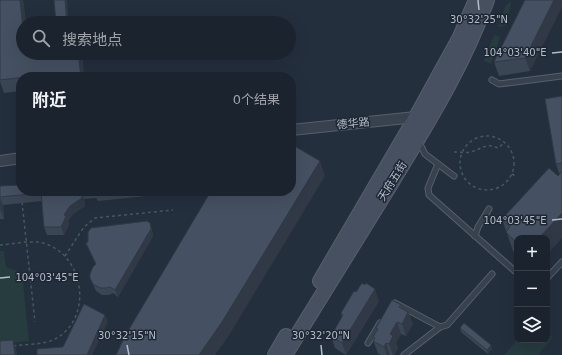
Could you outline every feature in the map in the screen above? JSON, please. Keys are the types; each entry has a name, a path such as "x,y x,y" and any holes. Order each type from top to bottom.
{"street":[{"name":"天府五街","path":"275,355 416,117 460,37 476,0"},
{"name":"天府五街","path":"286,355 418,139 453,77 476,30 487,0"},
{"name":"德华路","path":"296,129 416,117"},
{"path":"0,160 16,158"}],"lane":[{"path":"492,80 499,84 562,76"},
{"path":"418,139 425,154 454,176"},
{"path":"438,164 428,188 429,195 515,271"},
{"path":"475,236 478,227 489,209"},
{"path":"550,275 562,262"},
{"path":"404,355 440,327 447,325 492,274"},
{"path":"390,304 398,304 440,327"},
{"path":"368,343 383,317"}],"path":[{"path":"490,136 504,142 513,156 514,168 512,174 504,185 498,188 484,190 478,189 467,181 463,175 460,162 463,152 468,144 478,138 490,136"},
{"path":"454,152 472,152 488,146 498,148 504,142"},
{"path":"512,174 517,177"},
{"path":"22,200 35,322"},
{"path":"65,256 84,227 95,218 173,210"},
{"path":"0,245 38,242 50,245 70,261 77,277 80,290 80,302 77,314 71,326 63,334 48,342 8,346"}],"green space":[{"path":"511,2 507,25 500,27 498,26 506,5"},
{"path":"494,35 500,37 491,64 484,61"},
{"path":"0,251 4,251 6,267 22,273 29,341 0,344"},
{"path":"514,343 548,343 538,355 504,355"}],"building":[{"path":"0,0 20,0 22,16 16,16 16,60 79,60 80,72 16,72 16,78 0,80"},
{"path":"54,0 65,0 66,16 55,16"},
{"path":"525,0 554,0 525,58 494,62"},
{"path":"562,96 562,163 556,164 545,99"},
{"path":"296,147 320,161 222,322 199,355 116,355 125,336 208,196 296,196"},
{"path":"549,168 558,176 562,171 562,213 542,235 514,235 514,240 506,232 510,227 502,219"},
{"path":"16,185 16,195 0,197 0,186"},
{"path":"41,196 82,196 82,198 70,206 64,215 66,216 61,227 44,227"},
{"path":"147,221 150,223 151,229 115,290 110,287 100,288 93,284 90,274 96,264 86,243 88,242 88,232 91,228"},
{"path":"362,283 365,285 366,283 375,289 342,343 331,336 343,315 341,313 354,291 356,292"},
{"path":"392,300 401,305 399,307 408,312 402,324 397,322 390,334 393,336 389,344 386,343 384,347 373,341 375,338 373,337 378,329 376,328"},
{"path":"84,304 105,315 87,355 37,355 37,349 63,347"},
{"path":"464,323 491,345 487,350 460,328"},
{"path":"13,340 15,355 0,355 0,341"}]}
